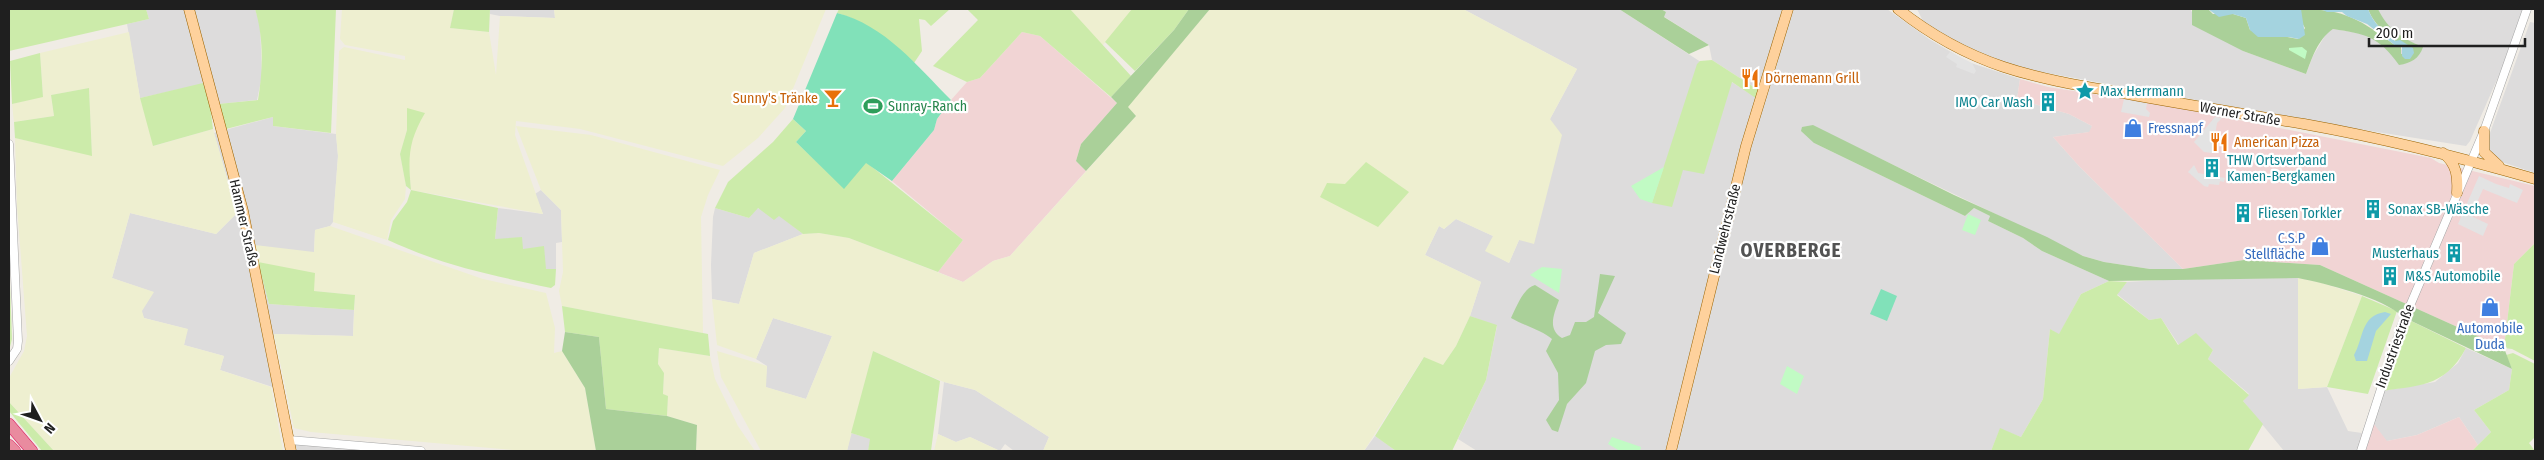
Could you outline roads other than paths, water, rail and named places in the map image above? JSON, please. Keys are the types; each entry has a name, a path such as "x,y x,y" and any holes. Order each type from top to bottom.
{"highway":[{"path":"9,424 32,451"},
{"path":"9,444 14,451"}],"main road":[{"name":"Hammer Straße","path":"188,9 243,211 291,451"},
{"name":"Landwehrstraße","path":"1671,451 1746,146 1788,9"},
{"name":"Werner Straße","path":"1904,11 1952,46 1983,61 2014,71 2086,87 2381,138 2535,179"},
{"path":"2484,131 2484,152 2504,170"},
{"path":"2443,153 2450,158 2456,171 2457,193"}],"street":[{"name":"Industriestraße","path":"2361,451 2401,327 2484,131 2527,9"},
{"path":"9,144 18,341 17,349 9,361"},
{"path":"289,440 421,451"}],"water":[{"path":"2208,9 2301,9 2305,35 2299,39 2289,37 2258,37 2250,30 2246,18 2233,14 2219,17"},
{"path":"2321,9 2368,9 2376,23 2383,30 2395,41 2400,40 2413,48 2414,53 2410,59 2405,59 2402,56 2402,47 2396,46 2367,24 2342,12 2327,12"},
{"path":"2385,312 2391,314 2376,331 2367,361 2356,361 2354,355 2367,323 2377,314"}],"place":[{"name":"Dörnemann Grill","path":"1750,78"},
{"name":"Max Herrmann","path":"2085,91"},
{"name":"Sunny's Tränke","path":"833,98"},
{"name":"IMO Car Wash","path":"2048,102"},
{"name":"Sunray-Ranch","path":"873,106"},
{"name":"Fressnapf","path":"2133,128"},
{"name":"American Pizza","path":"2219,142"},
{"name":"THW Ortsverband Kamen-Bergkamen","path":"2212,168"},
{"name":"Sonax SB-Wäsche","path":"2373,209"},
{"name":"Fliesen Torkler","path":"2243,213"},
{"name":"C.S.P Stellfläche","path":"2320,246"},
{"name":"Musterhaus","path":"2454,253"},
{"name":"M&S Automobile","path":"2390,276"},
{"name":"Automobile Duda","path":"2490,307"}],"district":[{"name":"OVERBERGE","path":"1791,250"}]}
